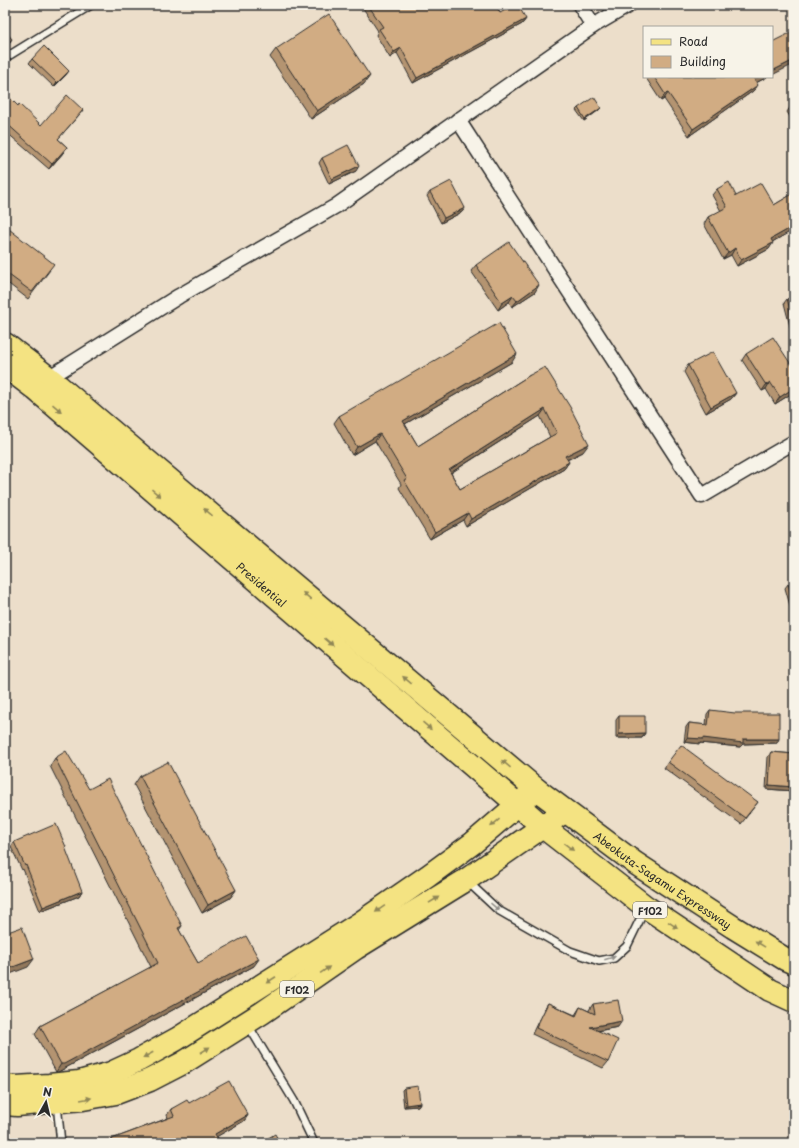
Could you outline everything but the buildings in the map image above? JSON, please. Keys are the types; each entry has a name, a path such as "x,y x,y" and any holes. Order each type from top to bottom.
{"main road":[{"path":"5,344 41,383"},
{"name":"Presidential","path":"5,366 41,383 517,804"},
{"name":"Abeokuta-Sagamu Expressway","path":"41,383 564,812 635,863 679,892 746,935 794,963"},
{"name":"F102","path":"5,1086 42,1086 79,1082 111,1073 177,1040 360,923 422,880 473,843 536,789"},
{"name":"F102","path":"517,804 543,827 646,907 770,990 794,1001"},
{"name":"F102","path":"5,1104 17,1105 57,1102 116,1093 150,1080 183,1063 247,1023 356,948 466,880 564,812"}],"street":[{"path":"580,5 593,26"},
{"path":"41,383 179,296 336,206 593,26 629,5"},
{"path":"458,120 702,496 794,442"}],"lane":[{"path":"5,58 91,5"},
{"path":"466,880 498,910 570,951 599,961 614,958 627,946 646,907"},
{"path":"247,1023 294,1101 314,1143"},
{"path":"57,1102 61,1143"}]}
